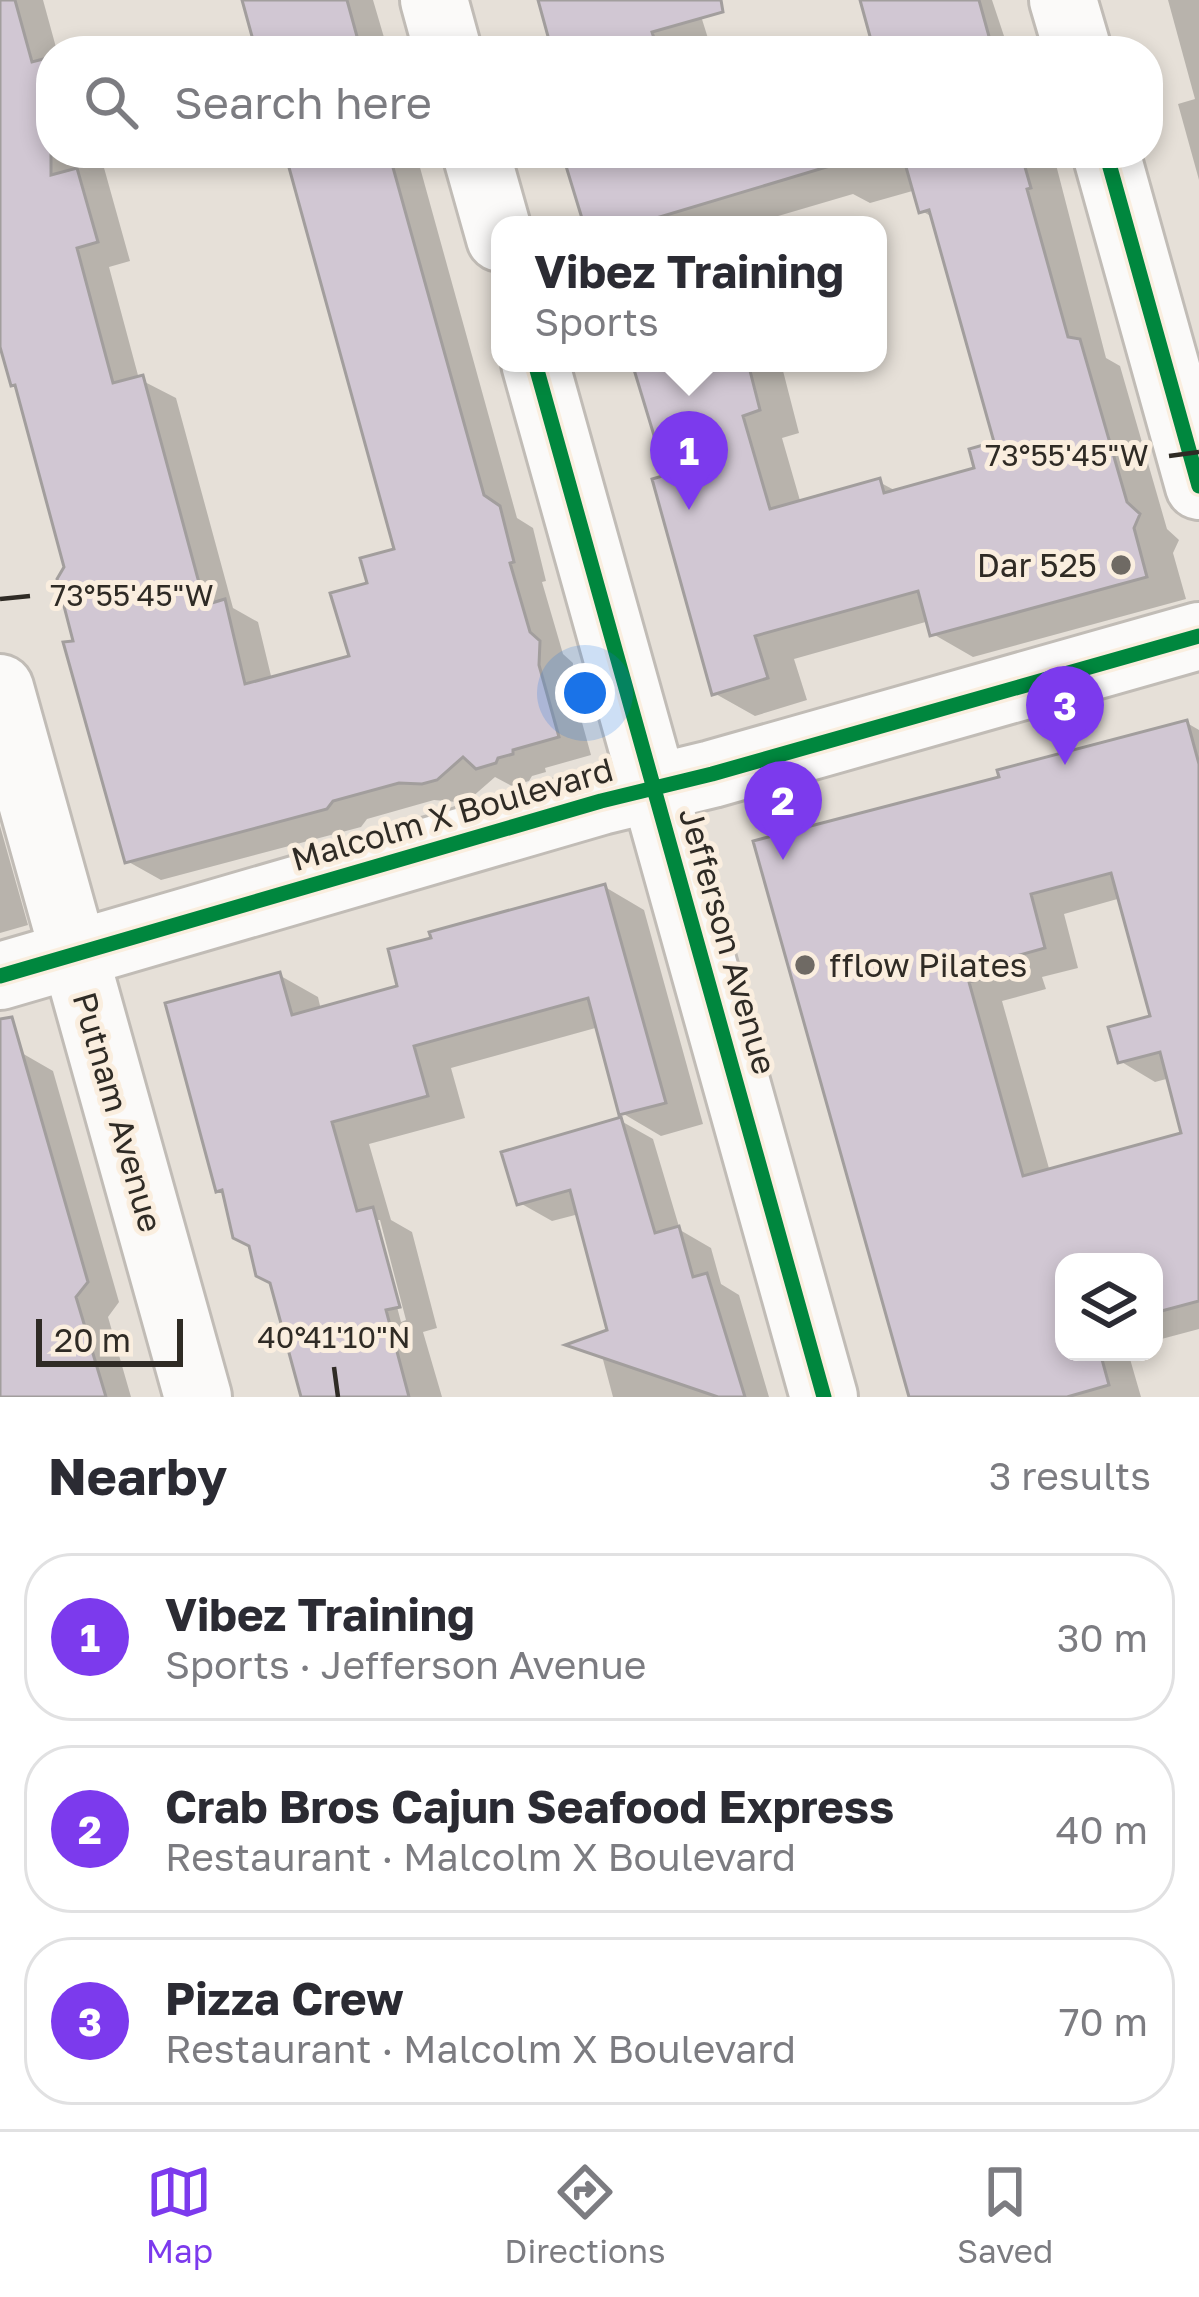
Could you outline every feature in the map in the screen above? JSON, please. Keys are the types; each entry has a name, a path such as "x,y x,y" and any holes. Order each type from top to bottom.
{"street":[{"path":"434,0 444,36"},
{"path":"1063,0 1074,36"},
{"path":"480,168 494,216"},
{"path":"1110,168 1199,486"},
{"name":"Jefferson Avenue","path":"538,372 824,1397"},
{"name":"Malcolm X Boulevard","path":"0,976 1199,636"},
{"name":"Putnam Avenue","path":"0,688 198,1397"}],"building":[{"path":"0,0 15,0 32,62 36,61 36,168 51,168 51,175 77,168 98,242 77,248 113,383 143,375 205,605 225,599 245,684 349,656 330,593 367,583 360,558 394,549 289,168 393,168 484,495 500,506 530,632 540,641 539,665 559,737 513,750 496,763 476,769 463,757 437,780 399,783 333,801 327,809 125,863 63,642 73,641 57,579 64,567 15,385 11,386 0,347"},
{"path":"242,0 347,0 357,36 252,36"},
{"path":"538,0 721,0 723,12 652,32 653,36 548,36"},
{"path":"860,0 979,0 989,36 870,36"},
{"path":"567,168 823,168 663,216 581,216"},
{"path":"906,168 1025,168 1068,337 1080,339 1127,502 1140,514 1134,528 1147,577 930,636 918,591 755,636 768,678 712,695 652,479 666,475 635,372 750,372 760,410 743,416 770,509 880,478 884,493 974,468 969,449 994,442 929,210 919,213"},
{"path":"1187,720 1199,764 1199,1301 1163,1311 1163,1253 1055,1253 1055,1361 1102,1361 1109,1385 1067,1397 909,1397 753,841 999,777 997,770","holes":["1111,873 1150,1016 1108,1027 1118,1063 1160,1052 1181,1133 1023,1176 969,982 1012,970 1009,958 1045,948 1031,894"]},
{"path":"605,884 666,1103 619,1115 588,998 414,1046 428,1096 332,1122 357,1211 373,1207 400,1307 386,1310 409,1397 301,1397 270,1283 256,1276 249,1246 233,1238 222,1190 216,1192 165,1003 280,972 292,1015 397,986 388,949 431,938 429,932"},
{"path":"12,1017 88,1282 76,1297 106,1397 0,1397 0,1019"},
{"path":"621,1117 655,1233 679,1226 693,1277 707,1273 745,1397 718,1397 565,1345 607,1330 570,1190 517,1205 501,1152"}],"cycle path":[{"path":"1110,168 1199,486"},
{"path":"538,372 824,1397"},
{"path":"0,976 601,801 1199,636"}],"place":[{"name":"Vibez Training","path":"689,510"},
{"name":"Dar 525","path":"1121,565"},
{"name":"Pizza Crew","path":"1065,765"},
{"name":"Crab Bros Cajun Seafood Express","path":"783,860"},
{"name":"fflow Pilates","path":"805,965"}]}
